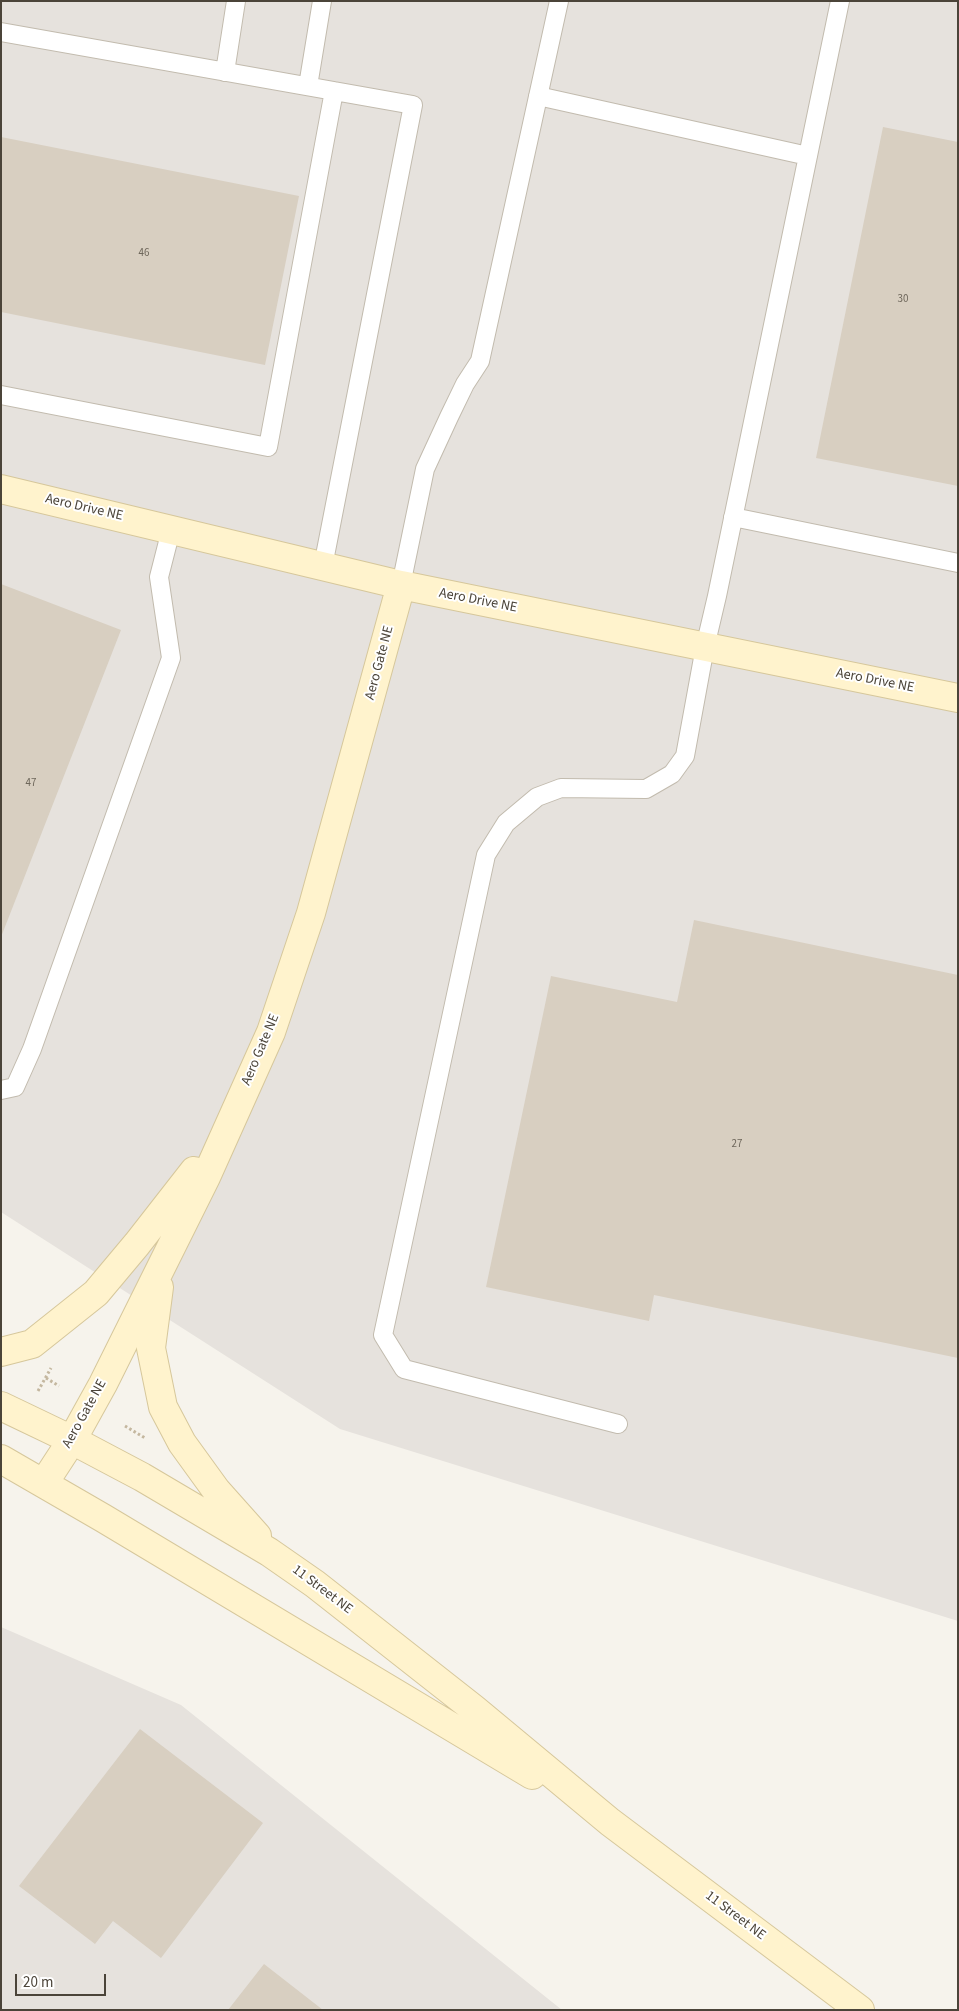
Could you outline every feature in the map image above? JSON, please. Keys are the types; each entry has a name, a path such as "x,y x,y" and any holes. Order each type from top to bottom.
{"street":[{"name":"Aero Drive NE","path":"1,489 401,586 958,698"},
{"name":"Aero Gate NE","path":"44,1483 72,1440 102,1384 206,1177 270,1032 311,913 401,586"},
{"path":"1,1352 32,1344 96,1293 182,1189 232,1117"},
{"path":"161,1265 151,1348 163,1407 182,1443 216,1490 269,1552"},
{"name":"11 Street NE","path":"1,1406 72,1440 142,1477 269,1552 315,1584 610,1822 860,2010"},
{"name":"11 Street NE","path":"1,1459 610,1822"}],"lane":[{"path":"225,72 236,1"},
{"path":"308,86 322,1"},
{"path":"401,586 425,469 448,417 465,384 480,361 558,1"},
{"path":"618,1424 404,1368 384,1335 486,855 506,823 537,797 561,788 646,789 672,774 685,756 704,647 733,517 840,1"},
{"path":"1,32 412,105 323,566"},
{"path":"1,395 268,447 334,91"},
{"path":"538,96 808,156"},
{"path":"733,517 958,563"},
{"path":"1,1090 15,1087 32,1049 171,658 159,577 172,530"}],"path":[{"path":"38,1391 55,1360"},
{"path":"46,1378 60,1386"},
{"path":"125,1426 145,1438"}],"shaded area":[{"path":"1,1 958,1 958,1621 340,1429 1,1212"},
{"path":"1,1627 181,1705 562,2010 1,2010"}],"building":[{"path":"883,127 958,142 958,486 816,458"},
{"path":"1,137 299,196 265,365 1,312"},
{"path":"1,584 121,630 1,937"},
{"path":"694,920 958,975 958,1358 654,1295 649,1321 486,1287 551,976 677,1002"},
{"path":"140,1729 263,1823 161,1958 113,1921 95,1944 19,1886"},
{"path":"264,1964 323,2010 228,2010"}]}
